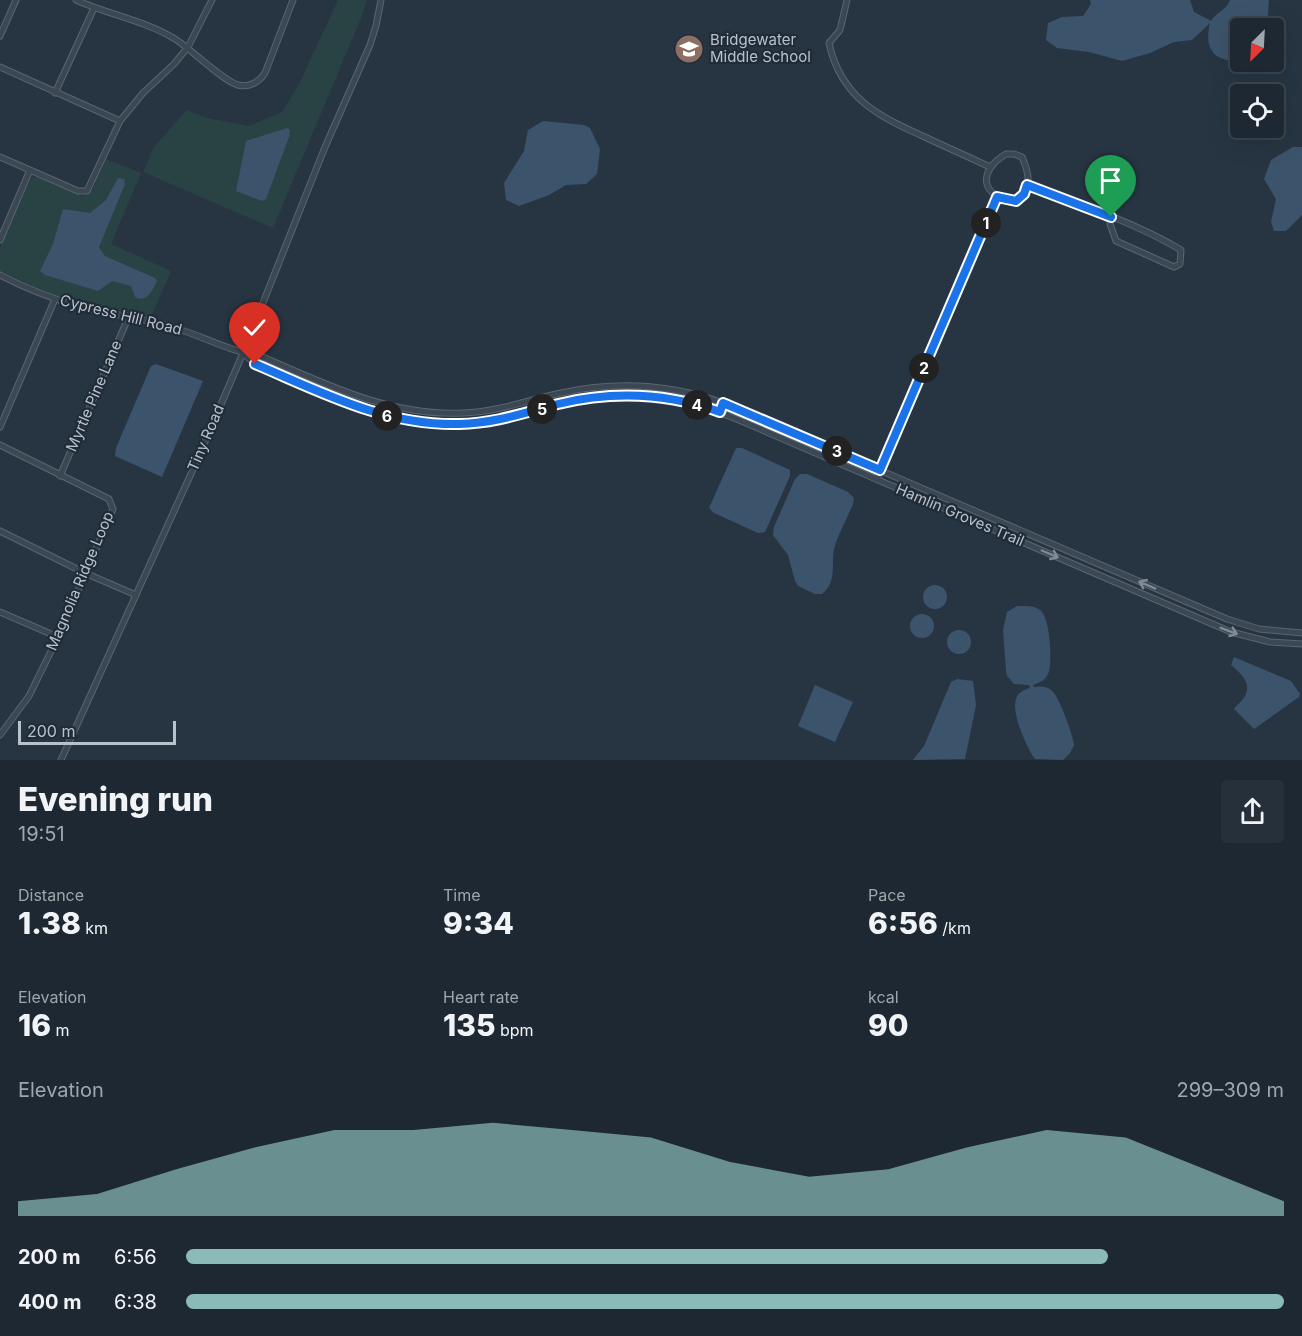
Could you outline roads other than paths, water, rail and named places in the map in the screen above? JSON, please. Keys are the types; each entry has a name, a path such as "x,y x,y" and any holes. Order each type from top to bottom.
{"street":[{"path":"0,36 16,0"},
{"path":"76,0 172,37 188,47 228,81 239,86 251,85 265,72 293,0"},
{"path":"0,157 83,193 87,191 120,121 143,93 174,64 188,47 212,0"},
{"name":"Tiny Road","path":"61,760 243,353 289,235 370,45 381,0"},
{"path":"847,0 840,30 829,43 834,64 863,103 884,119 990,167"},
{"path":"55,93 94,8"},
{"path":"0,67 120,121"},
{"path":"1006,154 1014,154 1022,157 1028,170 1027,185 1024,194 1016,201 997,197 988,190 986,181 990,167 997,159 1006,154"},
{"path":"0,240 30,170"},
{"path":"1027,185 1111,217 1165,240 1181,250 1180,264 1174,267 1116,241 1110,224 1111,217"},
{"path":"877,479 997,197"},
{"name":"Cypress Hill Road","path":"0,274 56,299 178,328 243,353"},
{"path":"0,427 56,299"},
{"name":"Myrtle Pine Lane","path":"60,476 129,316"},
{"name":"Hamlin Groves Trail","path":"243,353 258,355 374,402 431,413 461,414 488,411 560,393 618,385 669,388 723,403 1237,623 1273,631 1302,633"},
{"name":"Hamlin Groves Trail","path":"243,353 255,364 346,403 387,416 420,422 458,424 492,421 570,402 617,396 666,398 720,412 1243,636 1270,642 1302,644"},
{"path":"720,412 723,403"},
{"name":"Magnolia Ridge Loop","path":"0,445 109,498 113,509 58,638 29,696 0,735"},
{"path":"0,531 85,573 136,595"},
{"path":"1171,606 1175,597"},
{"path":"0,612 58,638"}],"water":[{"path":"1090,0 1190,0 1194,12 1211,21 1230,0 1269,0 1268,18 1230,18 1230,61 1213,52 1208,40 1210,23 1192,40 1174,42 1150,53 1122,61 1089,52 1057,48 1046,40 1048,23 1062,17 1083,16 1091,4"},
{"path":"543,121 584,125 590,128 600,149 597,174 586,184 566,185 549,195 519,206 506,200 504,183 524,151 528,130"},
{"path":"287,128 290,130 289,137 266,199 262,201 236,191 246,141"},
{"path":"1293,147 1302,147 1302,215 1286,231 1274,231 1271,222 1276,199 1264,179 1271,160"},
{"path":"118,178 124,179 125,184 99,247 105,256 155,278 157,281 153,289 143,298 135,297 131,286 112,281 98,291 45,275 40,271 53,244 63,209 90,213 106,200"},
{"path":"156,364 203,381 162,477 115,456 116,448 151,366"},
{"path":"736,448 742,448 790,470 790,476 765,532 758,533 714,513 709,508"},
{"path":"800,474 807,474 848,492 854,498 834,549 832,579 822,594 815,594 798,586 788,555 773,535 774,527 795,479"},
{"path":"935,585 940,586 946,592 946,602 940,608 935,609 930,608 924,602 923,597 924,592 930,586"},
{"path":"1017,606 1038,608 1046,621 1050,641 1050,669 1042,681 1033,685 1034,687 1046,687 1052,691 1065,716 1074,745 1063,760 1035,759 1024,739 1018,721 1016,699 1020,693 1030,688 1029,685 1014,684 1007,676 1003,630 1007,612"},
{"path":"922,614 927,615 933,621 933,631 927,637 922,638 917,637 911,631 910,626 911,621 917,615"},
{"path":"959,630 964,631 970,637 970,647 964,653 959,654 954,653 948,647 947,642 948,637 954,631"},
{"path":"1234,657 1291,681 1300,694 1299,697 1254,729 1234,709 1244,698 1247,685 1243,677 1231,665"},
{"path":"957,679 973,681 976,705 965,759 913,760 924,746 951,682"},
{"path":"815,685 853,702 835,742 798,726"}],"place":[{"name":"Bridgewater Middle School","path":"689,49"}]}
